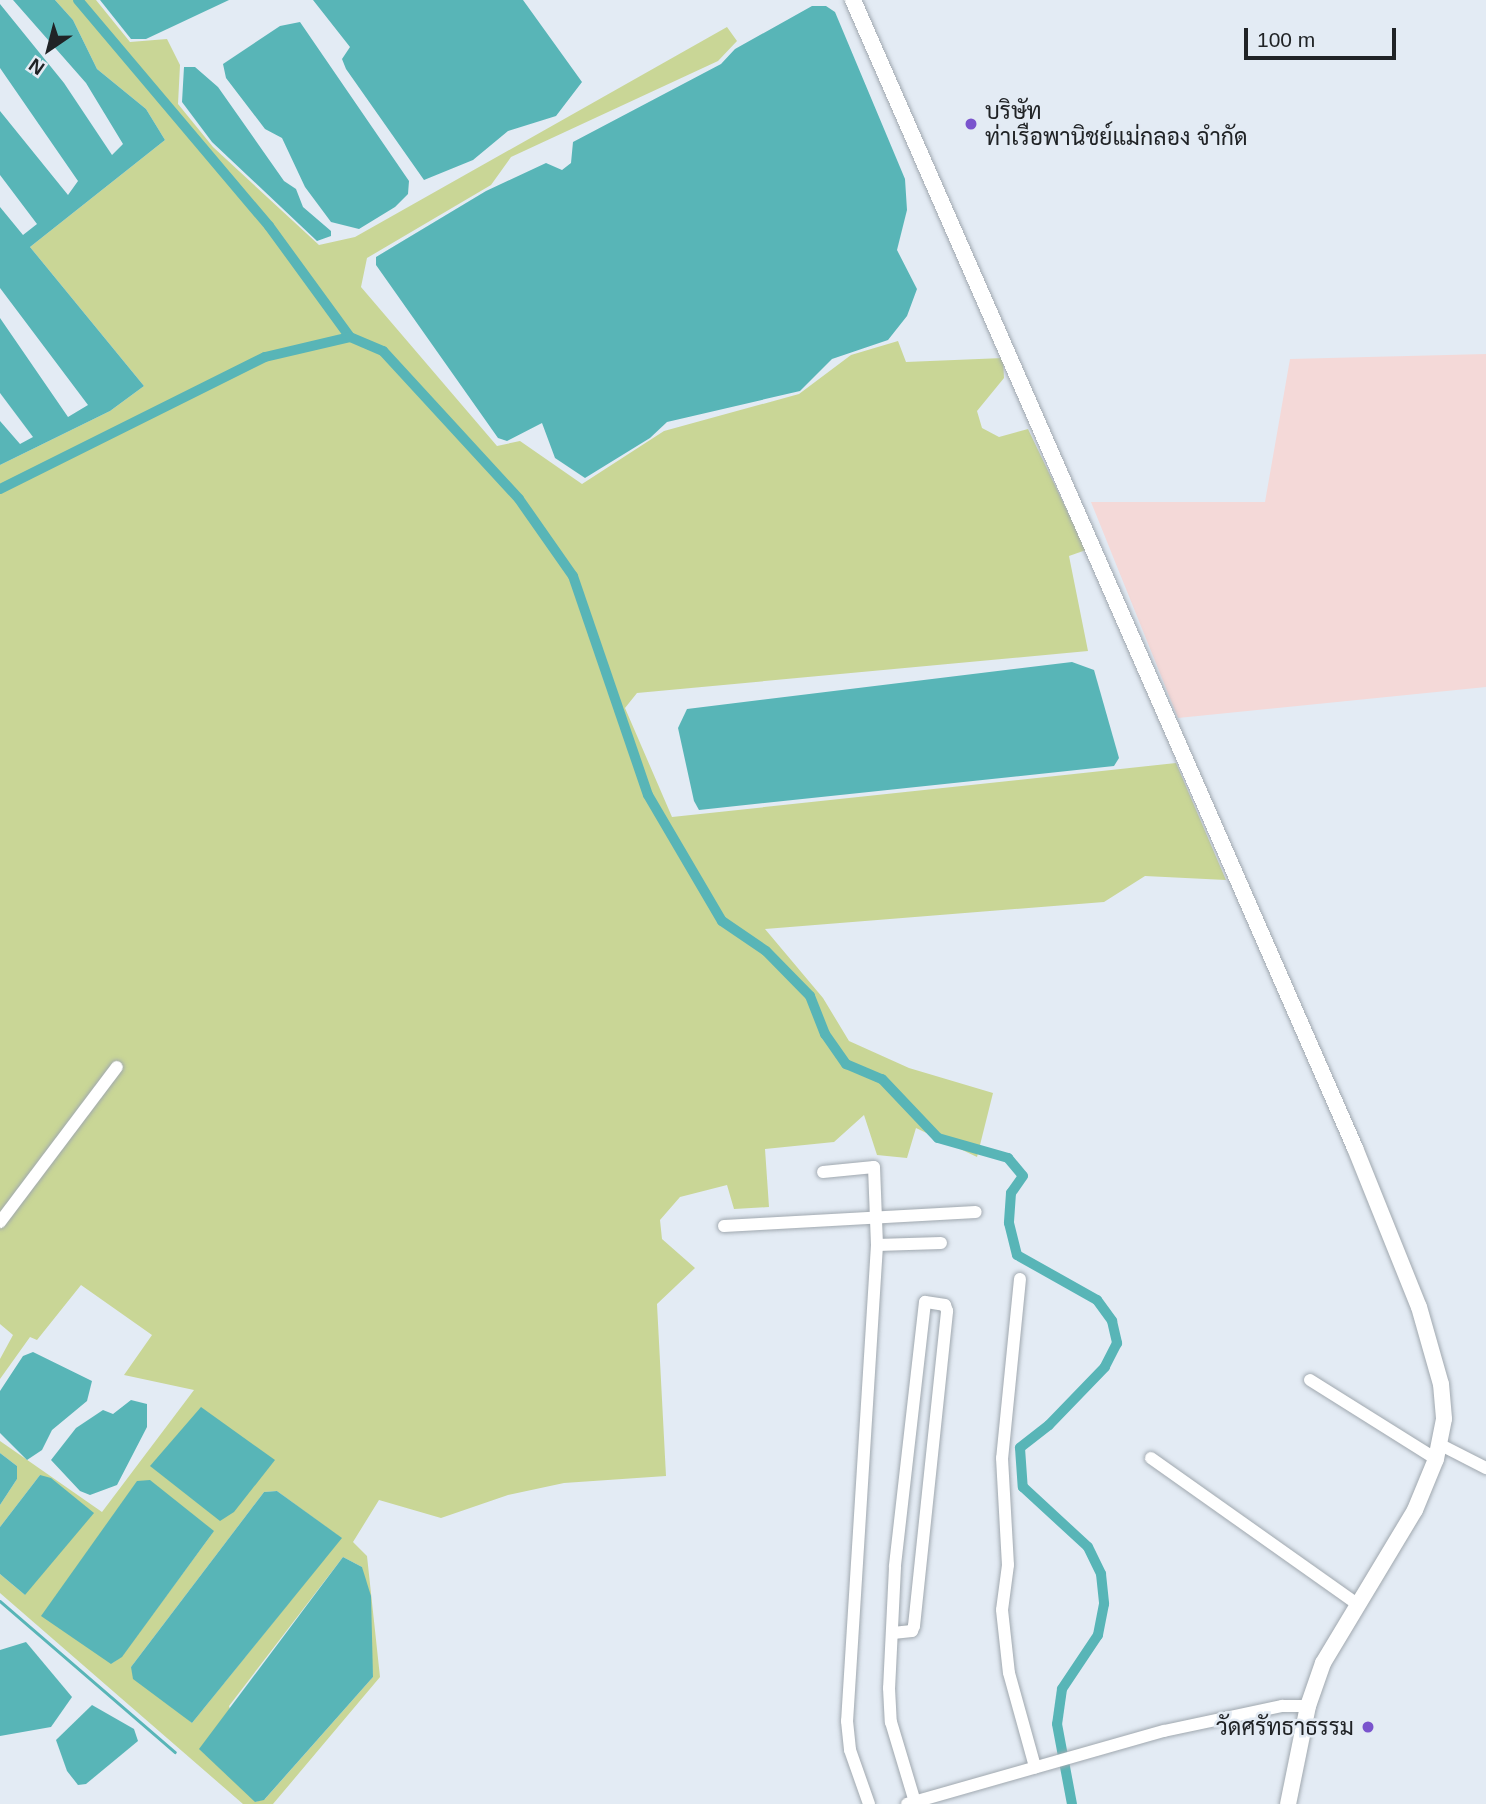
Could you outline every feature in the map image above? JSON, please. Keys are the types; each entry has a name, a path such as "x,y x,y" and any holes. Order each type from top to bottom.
{"street":[{"path":"853,0 1368,1180 1419,1307 1440,1384 1444,1419 1438,1452 1415,1510 1323,1663 1308,1706 1287,1804"},
{"path":"0,1222 117,1067"},
{"path":"823,1172 874,1167 877,1245 847,1721 850,1750 869,1804"},
{"path":"724,1226 976,1212"},
{"path":"877,1245 941,1243"},
{"path":"1020,1279 1002,1458 1008,1542 1002,1610 1009,1673 1036,1766"},
{"path":"893,1633 912,1632 914,1626 947,1311 945,1305 925,1302 895,1567 893,1633 891,1722 911,1803 949,1798 1036,1766 1082,1753 1282,1706 1308,1706"},
{"path":"1310,1380 1438,1452 1486,1468"},
{"path":"1151,1458 1359,1605"}],"shaded area":[{"path":"1486,354 1486,687 1178,718 1091,502 1265,502 1290,359"}],"green space":[{"path":"55,0 96,0 130,42 167,39 180,65 178,104 213,147 319,245 355,237 727,27 737,41 718,61 511,157 491,185 367,258 361,287 497,446 520,441 582,484 664,431 799,394 851,355 898,341 906,362 1003,358 1004,378 977,411 982,428 999,437 1028,429 1086,550 1069,556 1088,651 637,693 625,708 672,817 1176,763 1226,880 1145,876 1104,902 765,929 823,998 849,1041 909,1068 993,1093 977,1157 916,1128 907,1158 877,1155 864,1115 834,1142 765,1149 769,1207 734,1209 727,1185 680,1197 660,1220 662,1239 695,1268 657,1304 666,1476 564,1483 508,1495 441,1518 379,1500 353,1542 367,1556 380,1677 273,1804 243,1804 0,1593 0,1574 25,1595 40,1475 0,1527 0,1505 17,1479 17,1466 0,1453 0,1441 102,1512 194,1390 124,1375 152,1335 81,1285 37,1340 30,1337 0,1379 0,1359 13,1335 0,1324 0,465 110,411 144,386 30,247 165,140 146,109 97,69 73,20","holes":["277,1491 341,1538 192,1723 131,1667 264,1492","214,1531 122,1656 111,1664","343,1557 362,1567 373,1677 265,1799 255,1802 229,1706"]}],"water":[{"path":"13,0 55,0 73,20 97,69 146,109 165,140 30,247 144,386 110,411 0,465 0,421 20,444 33,437 0,393 0,318 68,417 88,405 0,288 0,207 23,235 37,224 0,175 0,111 68,195 78,181 0,68 0,4 64,83 112,155 123,144 86,83"},
{"path":"100,0 229,0 146,39 131,39"},
{"path":"313,0 523,0 582,82 556,116 508,131 473,160 424,180 346,69 342,59 350,47"},
{"path":"812,6 826,6 835,12 905,179 907,210 897,250 917,289 907,316 888,340 832,359 800,391 667,422 650,438 585,478 555,458 542,423 507,441 498,438 376,265 376,257 486,191 546,163 562,170 571,163 573,142 721,64 735,49"},
{"path":"300,22 409,181 408,194 395,207 359,229 331,222 305,187 282,138 265,129 226,78 223,64 280,26"},
{"path":"184,67 195,67 218,87 284,181 296,189 303,207 331,231 331,236 317,241 212,142 182,102"},
{"path":"1072,662 1094,670 1119,758 1114,766 699,810 694,801 678,728 687,709"},
{"path":"33,1352 92,1381 87,1401 52,1430 42,1450 27,1460 0,1433 0,1391 23,1356"},
{"path":"131,1400 147,1404 147,1427 117,1485 90,1495 80,1491 51,1460 76,1428 103,1410 113,1414"},
{"path":"201,1407 275,1460 234,1512 220,1521 150,1466"},
{"path":"0,1453 17,1466 17,1479 0,1505"},
{"path":"40,1475 51,1478 94,1513 25,1595 0,1574 0,1527"},
{"path":"150,1480 214,1531 122,1657 111,1664 41,1616 137,1481"},
{"path":"277,1491 342,1538 192,1723 133,1679 131,1667 264,1492"},
{"path":"343,1557 362,1567 371,1596 373,1677 264,1800 255,1802 199,1749"},
{"path":"26,1642 72,1697 51,1727 0,1736 0,1650"},
{"path":"92,1705 134,1729 138,1741 86,1784 78,1785 67,1771 56,1740"}],"waterway":[{"path":"78,0 269,226 350,337"},
{"path":"0,489 265,357 350,337 383,351 519,499 573,576 648,795 722,921 766,951 810,996 825,1034 846,1064 882,1079 938,1138 1008,1158 1023,1176 1011,1193 1009,1223 1017,1255 1097,1300 1112,1321 1117,1343 1105,1367 1049,1425 1020,1448 1023,1487 1088,1547 1101,1574 1104,1604 1098,1635 1062,1689 1057,1724 1072,1804"},
{"path":"0,1601 175,1752"}],"place":[{"name":"บริษัท ท่าเรือพานิชย์แม่กลอง จำกัด","path":"971,124"},
{"name":"วัดศรัทธาธรรม","path":"1368,1727"}]}
